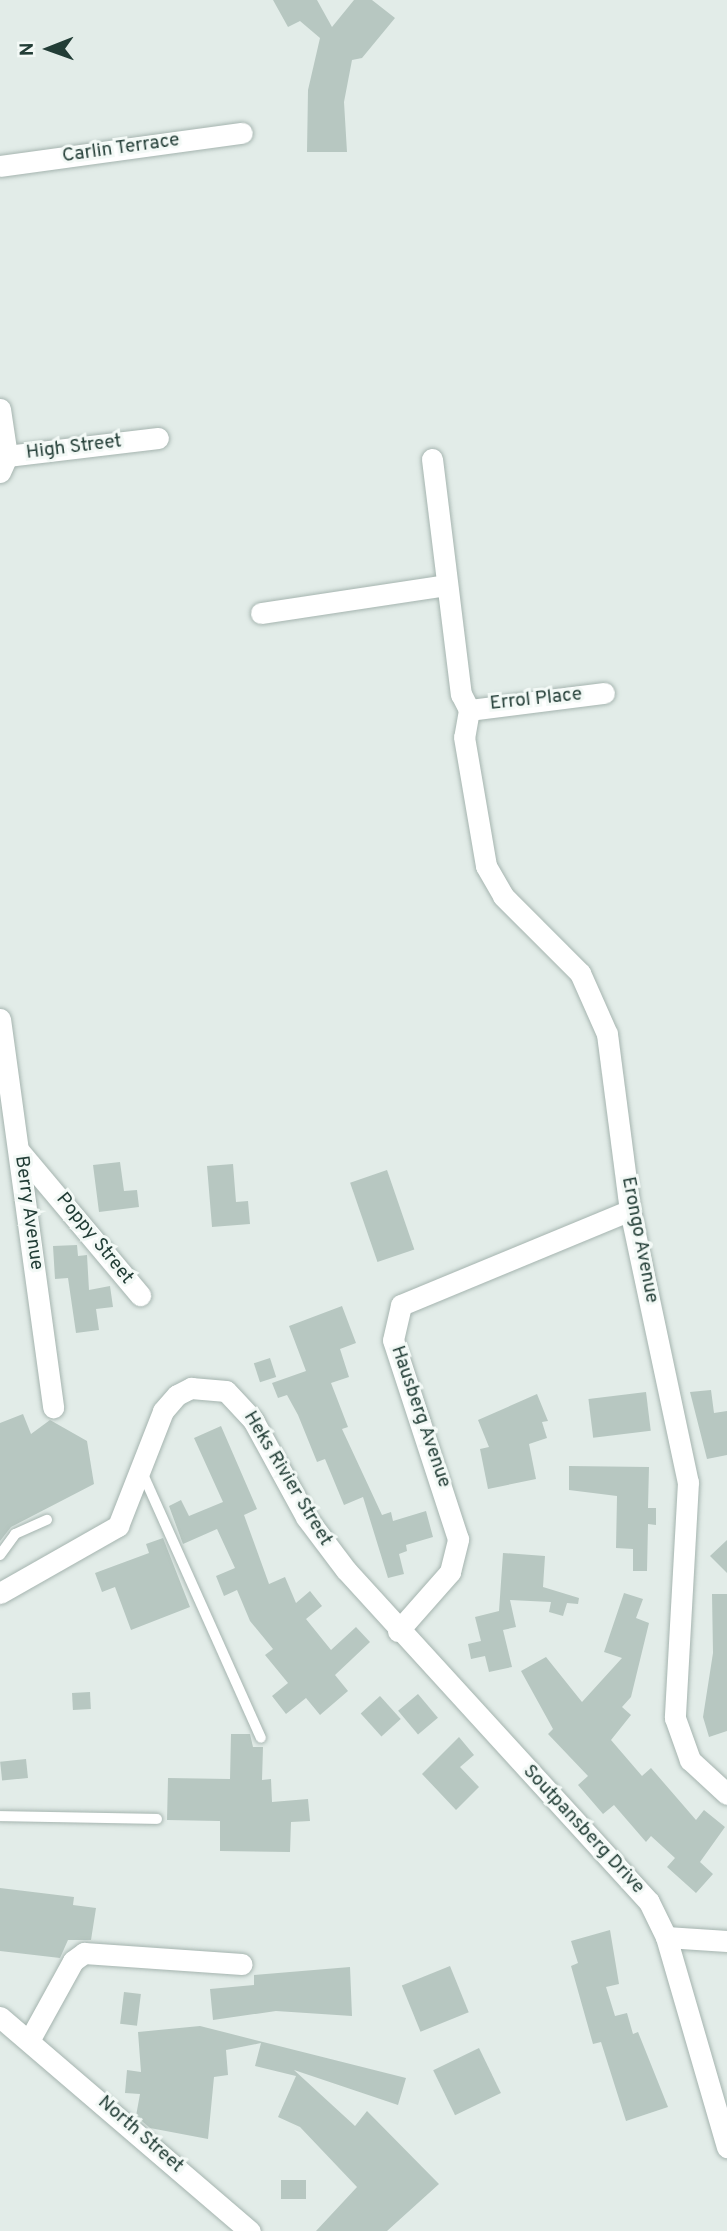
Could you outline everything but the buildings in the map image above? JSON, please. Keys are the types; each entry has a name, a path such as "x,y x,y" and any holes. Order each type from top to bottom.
{"street":[{"name":"Carlin Terrace","path":"0,166 242,133"},
{"path":"0,409 4,464"},
{"name":"High Street","path":"4,464 158,438"},
{"path":"432,458 461,694 469,710"},
{"path":"261,613 447,585"},
{"name":"Errol Place","path":"469,710 604,693"},
{"name":"Erongo Avenue","path":"469,710 464,737 482,858 503,896 567,955 603,1018 630,1210 688,1482 676,1726 697,1770 727,1794"},
{"name":"Berry Avenue","path":"0,1019 8,1129 19,1152 53,1407"},
{"name":"Poppy Street","path":"19,1152 140,1295"},
{"name":"Hausberg Avenue","path":"398,1631 450,1573 458,1539 393,1340 401,1305 630,1210"},
{"name":"Heks Rivier Street","path":"0,1593 111,1532 142,1472 168,1404 191,1388 226,1391 253,1420 323,1541 398,1631"},
{"name":"Soutpansberg Drive","path":"398,1631 638,1888 666,1937 727,2147"},
{"path":"666,1937 727,1941"},
{"path":"30,2039 73,1961 84,1954 242,1964"},
{"name":"North Street","path":"0,2017 30,2039 250,2231"}],"lane":[{"path":"142,1472 261,1738"},
{"path":"0,1556 15,1534 47,1520"},
{"path":"0,1816 158,1819"}]}
